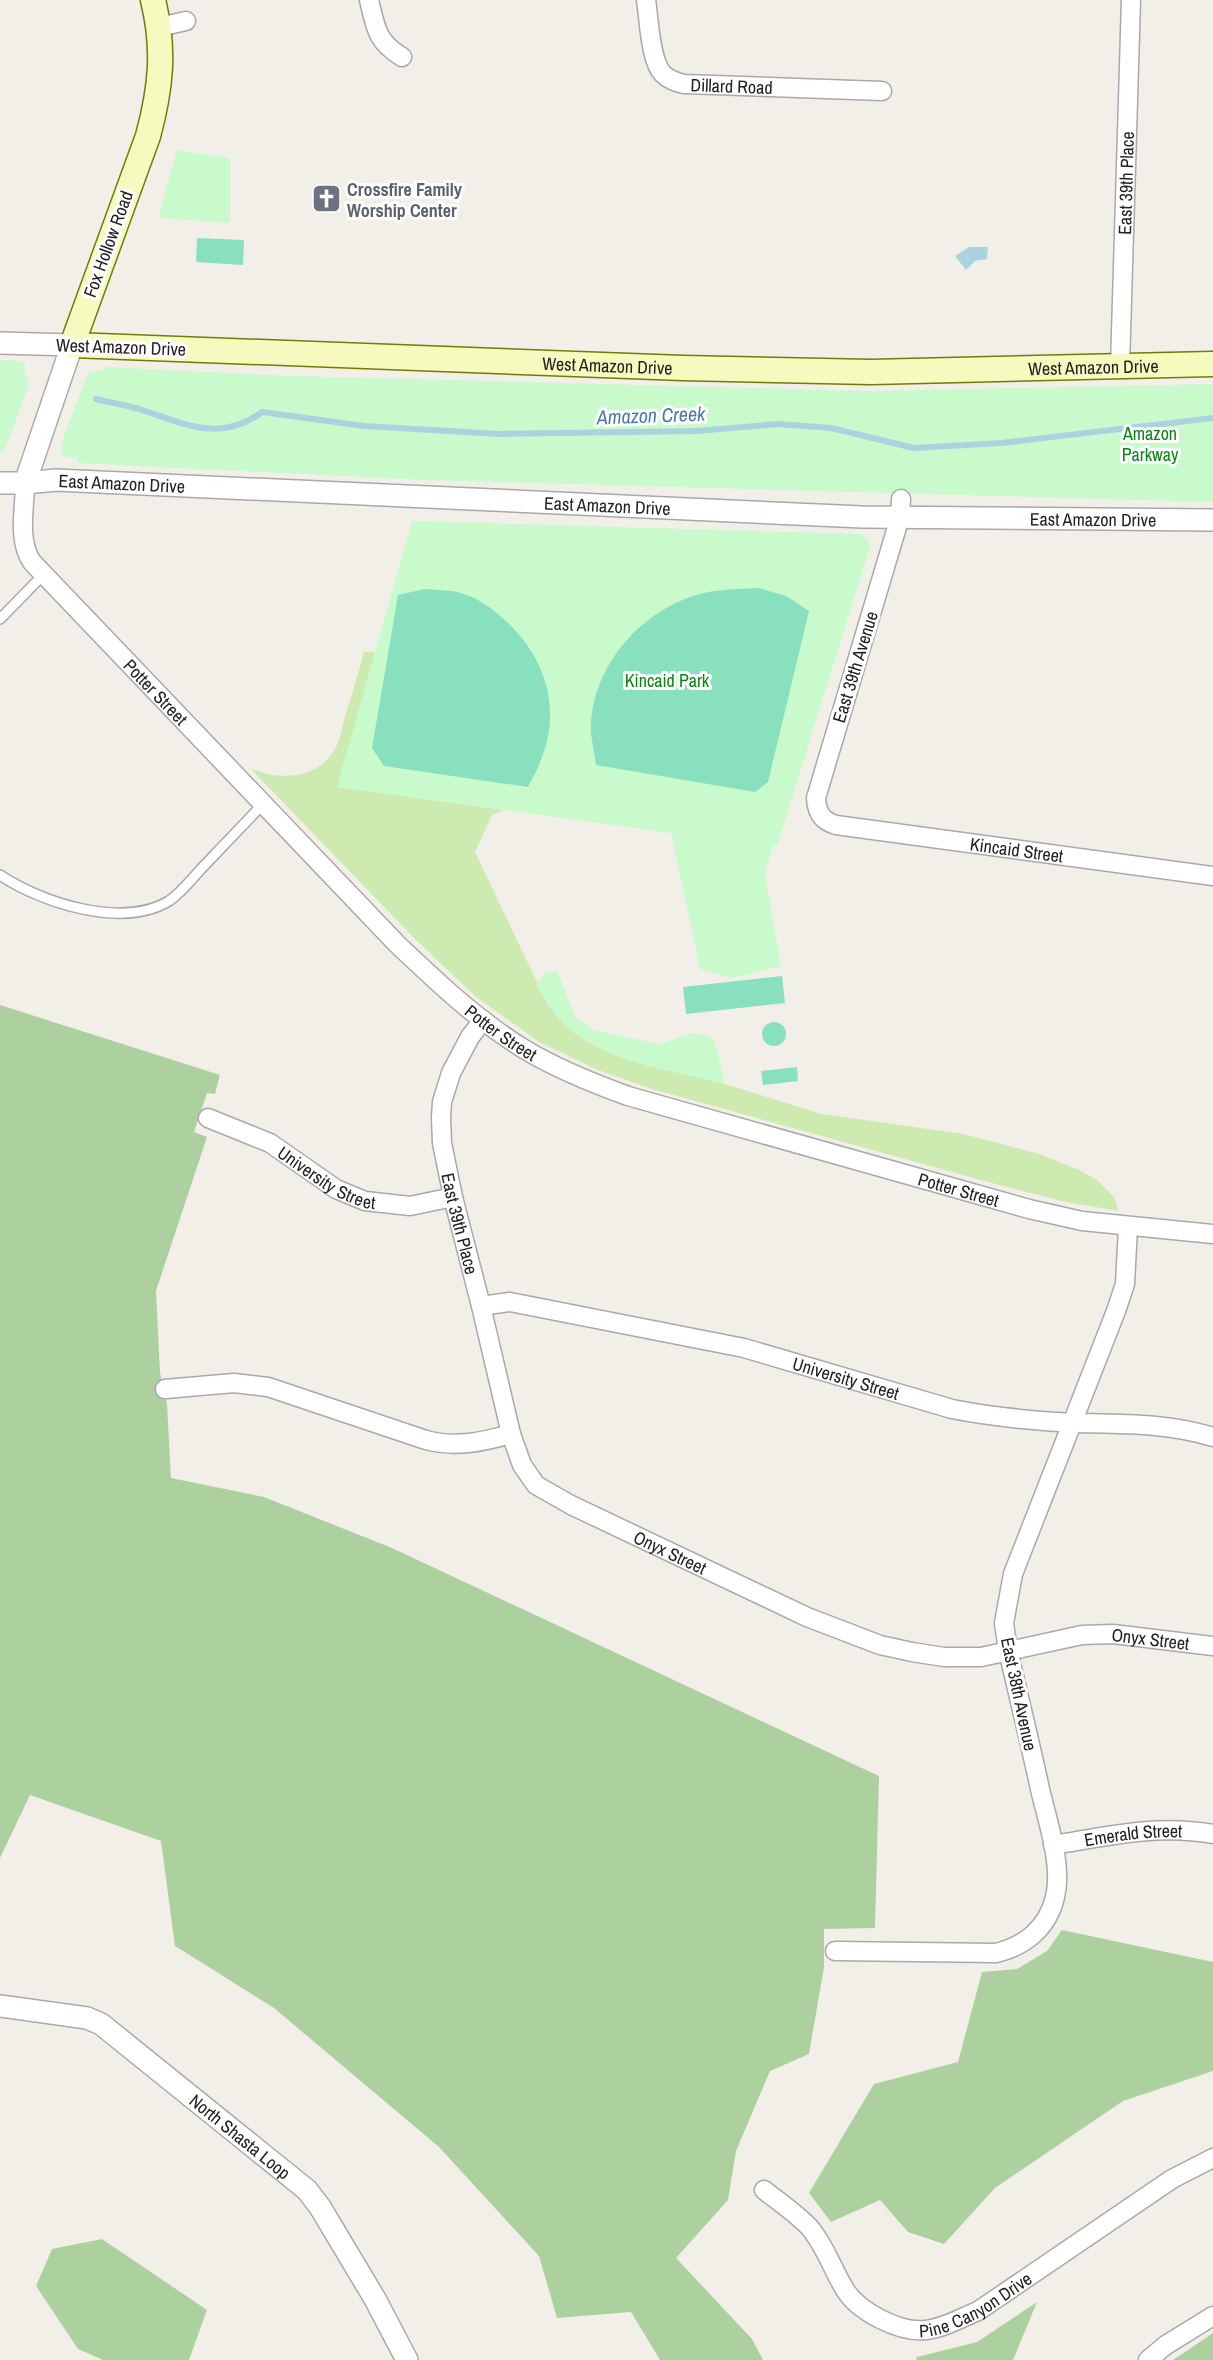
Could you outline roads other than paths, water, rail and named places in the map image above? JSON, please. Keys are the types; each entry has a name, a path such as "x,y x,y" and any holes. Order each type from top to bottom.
{"main road":[{"name":"Fox Hollow Road","path":"72,345 148,136 161,65 159,27 153,0"},
{"name":"West Amazon Drive","path":"72,345 683,368 871,372 1213,364"}],"street":[{"path":"369,0 377,34 387,47 402,57"},
{"name":"Dillard Road","path":"646,0 656,62 662,73 673,81 684,84 882,91"},
{"name":"East 39th Place","path":"1120,366 1131,0"},
{"path":"159,27 186,21"},
{"name":"West Amazon Drive","path":"0,343 72,345"},
{"name":"Fox Hollow Road","path":"25,483 72,345"},
{"name":"East Amazon Drive","path":"0,483 68,481 1213,520"},
{"name":"Potter Street","path":"25,483 25,545 27,554 44,574 397,944 483,1020 524,1048 576,1076 628,1096 1029,1209 1082,1221 1213,1234"},
{"name":"East 39th Avenue","path":"821,816 816,808 816,798 901,508"},
{"name":"Kincaid Street","path":"821,816 827,822 836,825 1213,876"},
{"name":"East 39th Place","path":"483,1020 458,1057 442,1102 442,1143 511,1434"},
{"name":"University Street","path":"207,1118 270,1143 336,1189 365,1201 410,1206 453,1197"},
{"name":"East 38th Avenue","path":"835,1951 975,1954 1012,1949 1035,1933 1051,1909 1057,1883 1053,1845 1008,1651 1004,1623 1012,1574 1073,1423 1125,1284 1128,1227"},
{"name":"University Street","path":"481,1306 510,1302 744,1348 987,1416 1073,1423 1156,1425 1194,1431 1213,1437"},
{"path":"165,1389 234,1383 268,1387 426,1440 449,1445 486,1441 511,1434"},
{"name":"Onyx Street","path":"511,1434 528,1475 547,1492 807,1617 880,1645 944,1657 981,1657 1092,1634 1113,1634 1213,1646"},
{"name":"Emerald Street","path":"1053,1845 1148,1830 1185,1829 1213,1834"},
{"name":"North Shasta Loop","path":"0,2006 87,2018 107,2028 307,2190 320,2207 375,2299 407,2360"},
{"name":"Pine Canyon Drive","path":"764,2190 810,2228 844,2289 860,2307 898,2326 926,2330 945,2325 978,2311 1172,2179 1213,2158"},
{"path":"1148,2360 1166,2345 1213,2316"}],"lane":[{"path":"0,620 44,574"},
{"path":"0,875 26,889 76,908 125,913 145,911 177,895 264,803"}],"water":[{"path":"969,247 988,247 987,259 975,261 966,270 955,256"}],"waterway":[{"name":"Amazon Creek","path":"96,399 136,408 188,425 217,429 232,427 262,412 364,426 499,434 697,431 778,424 831,428 914,448 1002,443 1213,418"}],"place":[{"name":"Crossfire Family Worship Center","path":"326,199"}],"park label":[{"name":"Amazon Parkway","path":"1150,443"},
{"name":"Kincaid Park","path":"667,680"}]}
